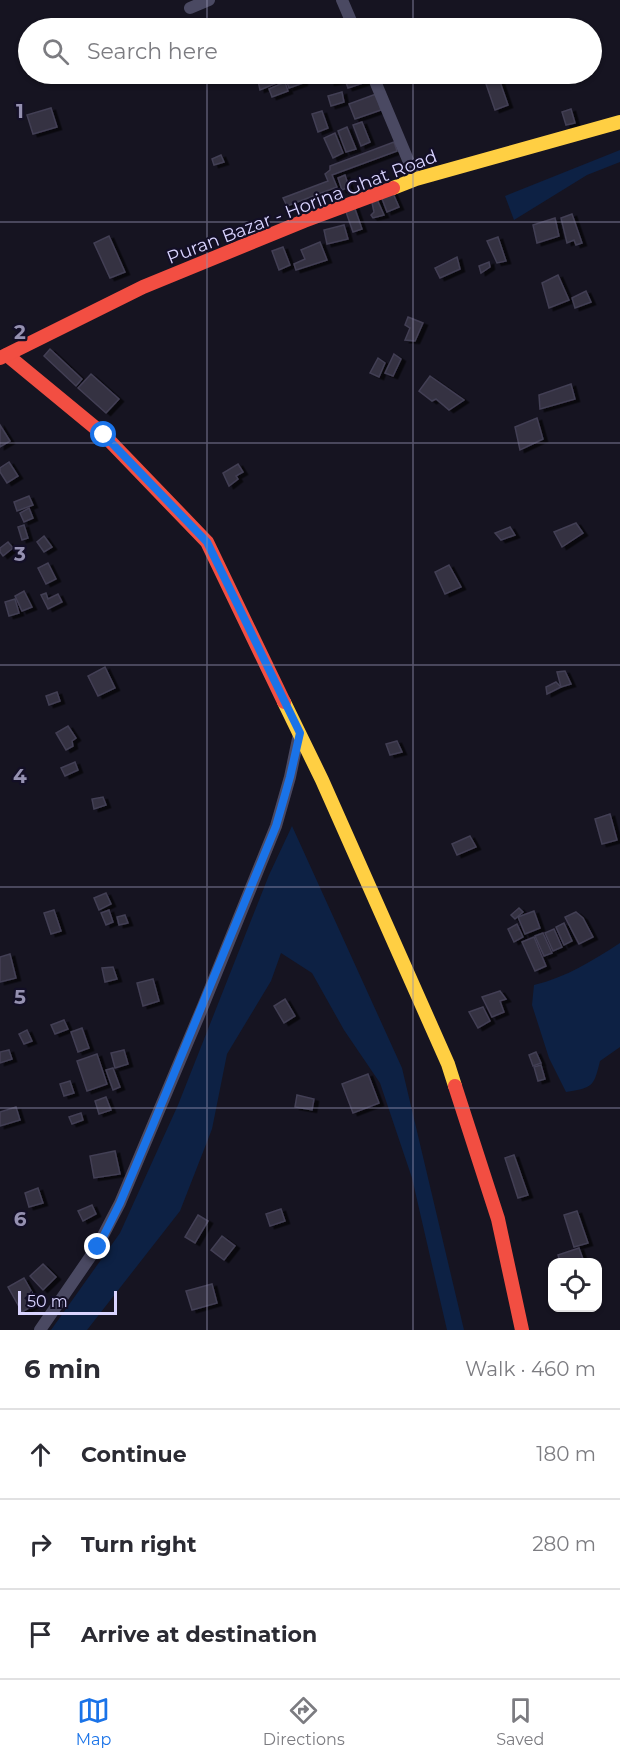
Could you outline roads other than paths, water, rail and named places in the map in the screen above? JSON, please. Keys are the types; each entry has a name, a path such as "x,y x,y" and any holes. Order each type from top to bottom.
{"main road":[{"name":"Puran Bazar - Horina Ghat Road","path":"2,354 143,287 304,221 416,179 620,122"},
{"path":"2,354 104,435 207,542 327,790 448,1064 498,1219 522,1330"}],"street":[{"path":"190,8 209,0"},
{"path":"342,0 350,18"},
{"path":"376,84 416,179"},
{"path":"40,1330 98,1247 120,1203 276,826 300,733"}],"water":[{"path":"620,150 620,162 587,175 514,220 505,196"},
{"path":"292,826 402,1068 464,1330 447,1330 412,1178 380,1083 344,1030 312,973 281,953 271,981 227,1054 212,1129 180,1211 87,1330 51,1330 120,1233 178,1105 269,875"},
{"path":"620,943 620,1047 600,1061 591,1084 582,1089 566,1092 549,1058 532,1005 534,985 568,973"}]}
